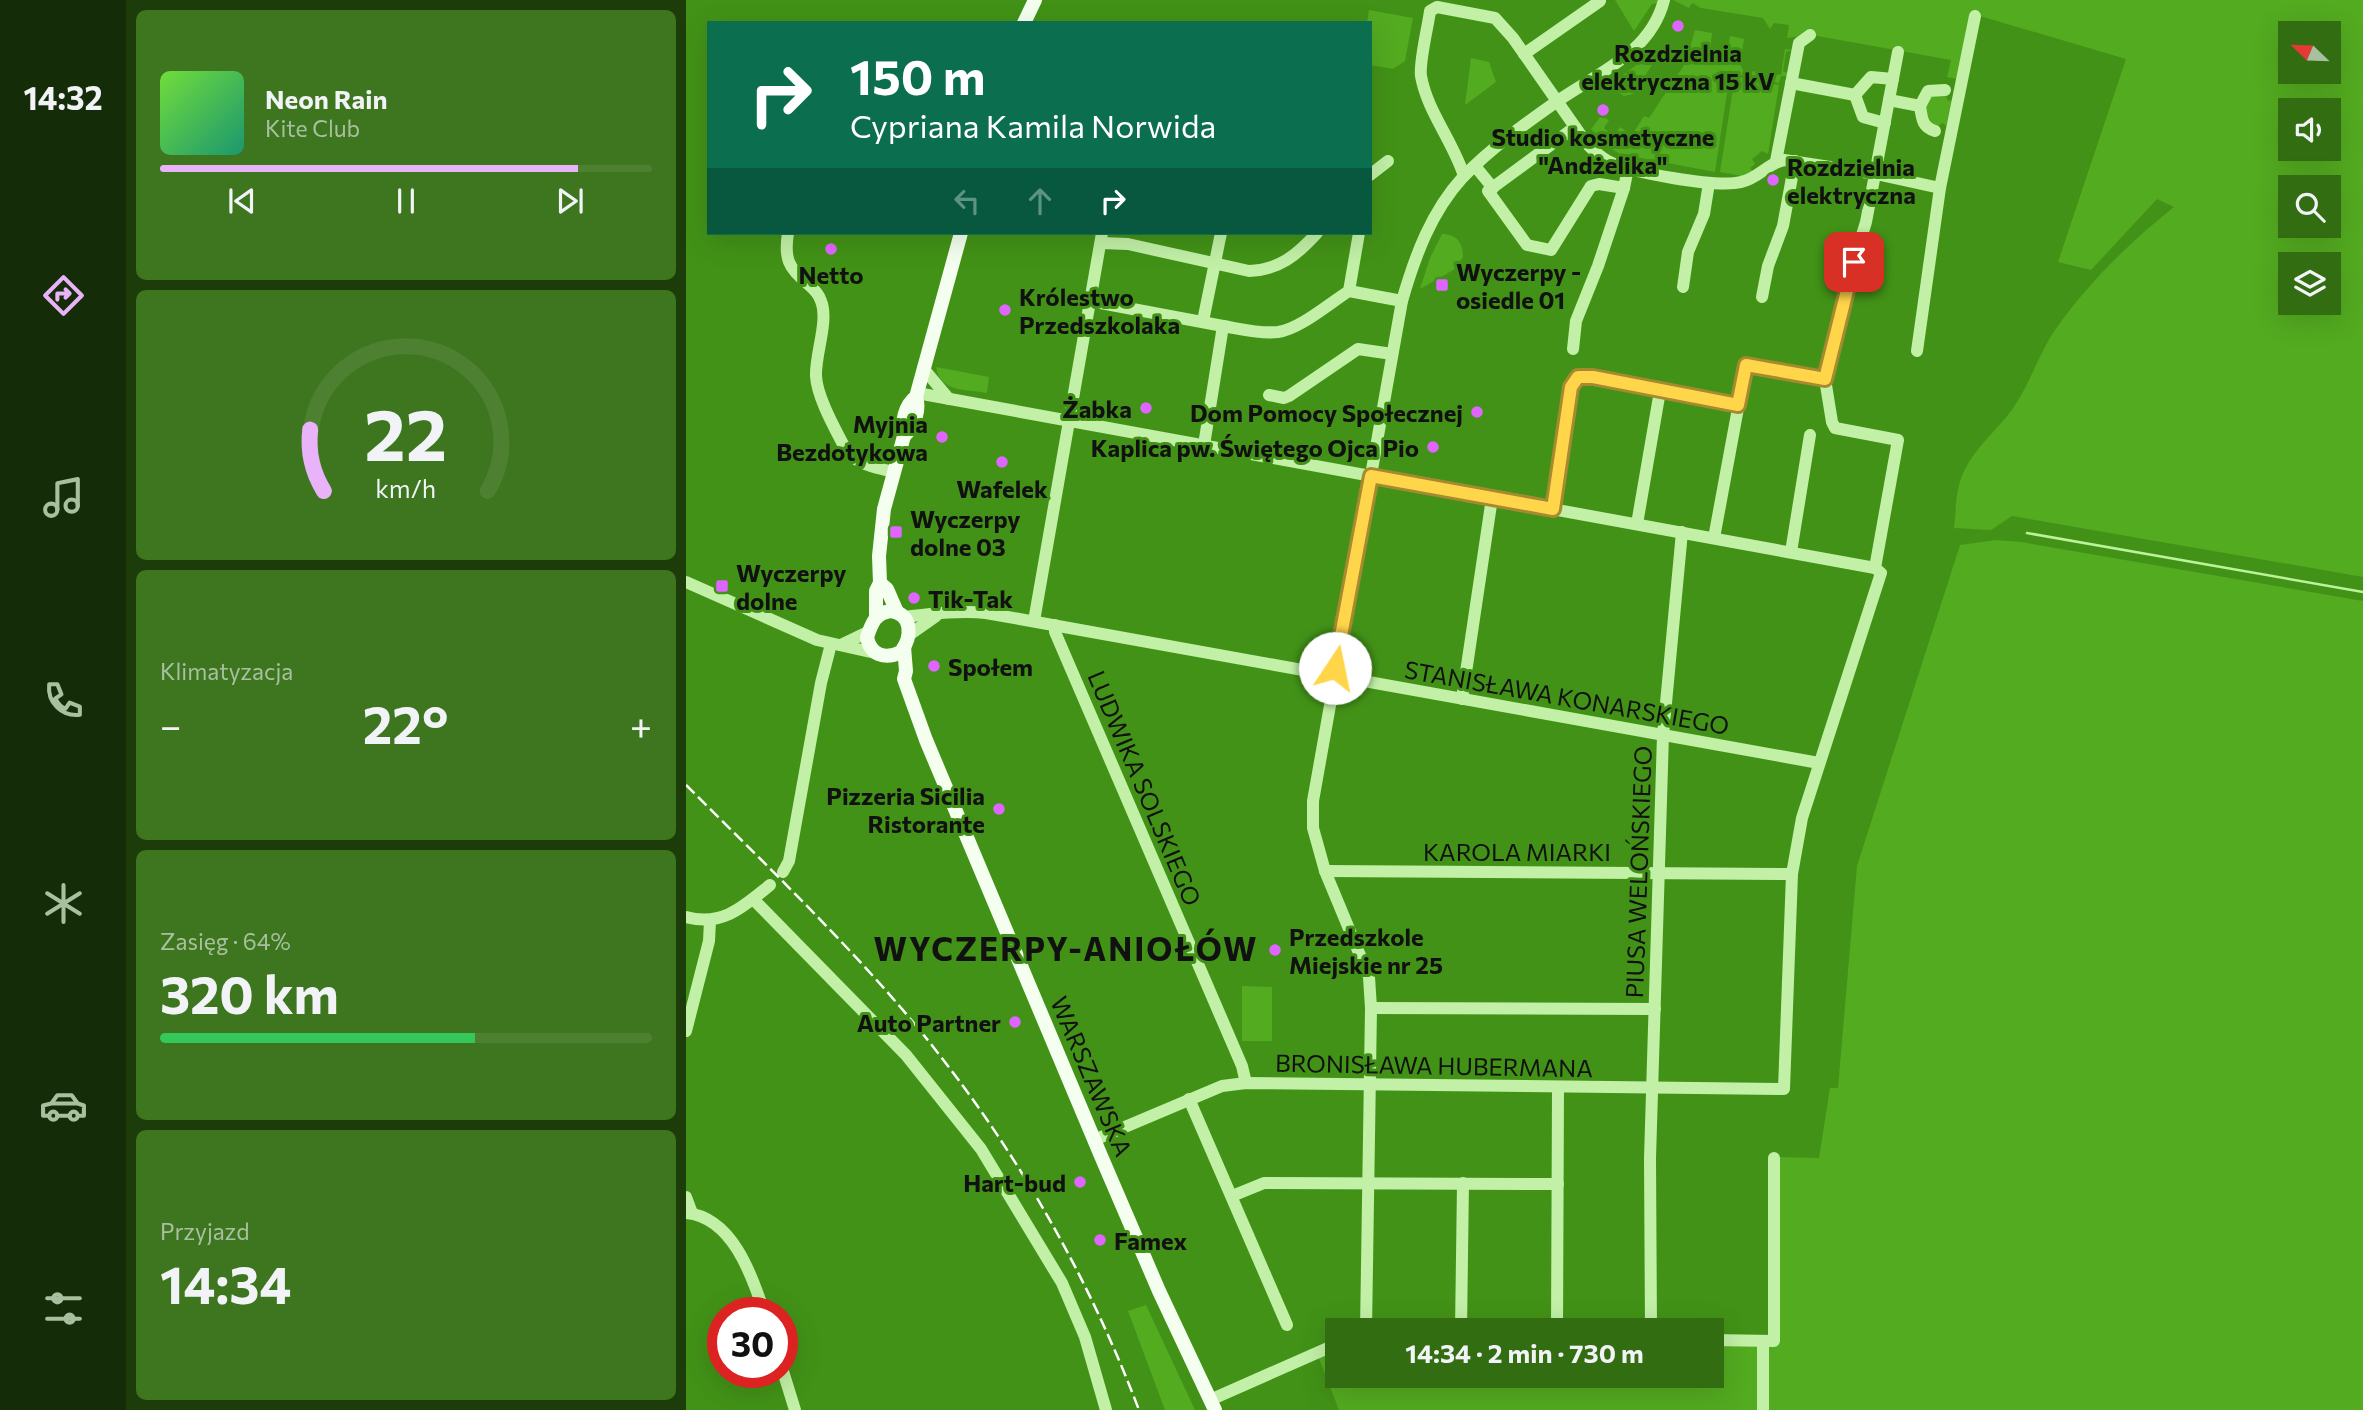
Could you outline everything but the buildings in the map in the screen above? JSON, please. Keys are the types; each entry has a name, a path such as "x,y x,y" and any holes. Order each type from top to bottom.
{"main road":[{"path":"1025,21 1035,0"},
{"path":"880,583 887,589 908,625 907,641 896,654 878,654 867,641 868,632 876,616 881,532 904,436 911,430 916,414 916,395 960,235"},
{"path":"876,616 885,612 900,615"},
{"name":"WARSZAWSKA","path":"904,679 907,641"},
{"name":"WARSZAWSKA","path":"878,654 904,679 930,750 1094,1140 1159,1292 1212,1405"}],"street":[{"path":"1366,1318 1371,1008 1369,977 1325,871 1313,828 1313,801 1402,301 1421,245 1440,209 1464,176 1499,144 1636,49 1657,21 1664,0"},
{"path":"1524,54 1600,1"},
{"path":"1464,176 1455,150 1431,109 1420,74 1430,11 1437,7 1494,18 1524,54 1575,127 1598,155 1609,162 1709,183 1731,184 1749,180 1776,161 1795,161 1940,188"},
{"path":"1917,351 1940,188 1975,16"},
{"path":"1776,161 1798,43 1810,35"},
{"path":"1792,874 1802,818 1878,569 1898,440 1835,428 1825,379 1835,330 1866,222 1898,52"},
{"path":"1855,95 1871,77 1893,79"},
{"path":"1791,83 1855,95"},
{"path":"1936,131 1925,126 1920,107 1928,91 1945,90"},
{"path":"1855,95 1863,117 1885,123"},
{"path":"1889,100 1920,107"},
{"path":"1575,127 1488,191 1523,241 1530,247 1548,250 1554,248 1591,186 1599,184 1624,188"},
{"path":"1372,173 1388,161"},
{"path":"1762,297 1768,266 1783,226 1795,161"},
{"path":"1475,166 1493,188"},
{"path":"1573,349 1576,321 1598,266 1628,168"},
{"path":"1683,288 1688,252 1704,214 1709,183"},
{"path":"788,235 787,260 794,271 817,293 823,307 816,365 816,380 821,397 847,452 861,463 894,472"},
{"path":"1203,321 1221,235"},
{"path":"1034,621 1102,238 1249,271 1277,267 1301,251 1315,235"},
{"path":"1349,291 1357,239"},
{"path":"1090,301 1223,326 1279,332 1293,328 1349,291 1402,301"},
{"path":"1204,445 1223,326"},
{"path":"1269,395 1284,398 1289,396 1357,349 1392,354"},
{"path":"1714,538 1746,365 1825,379"},
{"path":"923,369 948,399"},
{"path":"1553,509 1571,387 1578,377 1593,377 1738,405"},
{"path":"1637,524 1660,391"},
{"path":"916,395 1878,569"},
{"path":"1791,552 1810,435"},
{"path":"1462,699 1492,498"},
{"name":"PIUSA WELOŃSKIEGO","path":"1651,1318 1652,1088 1663,735 1682,532"},
{"path":"686,582 813,638 878,654"},
{"name":"STANISŁAWA KONARSKIEGO","path":"900,615 936,616 975,612 1034,621 1819,763"},
{"name":"STANISŁAWA KONARSKIEGO","path":"907,641 936,616"},
{"name":"LUDWIKA SOLSKIEGO","path":"1055,625 1055,632 1242,1066 1246,1083"},
{"path":"783,872 789,861 821,683 836,645 868,632"},
{"name":"KAROLA MIARKI","path":"1325,871 1792,874"},
{"name":"BRONISŁAWA HUBERMANA","path":"1094,1140 1222,1086 1246,1083 1784,1089 1792,874"},
{"path":"686,917 710,921 723,917 770,885"},
{"path":"753,899 906,1055 981,1149 1067,1293 1085,1338 1107,1410"},
{"path":"686,1031 709,941 710,921"},
{"path":"1371,1008 1655,1009"},
{"path":"1557,1318 1558,1088"},
{"path":"1189,1099 1287,1325"},
{"path":"1724,1340 1773,1341 1774,1158"},
{"path":"1232,1196 1264,1183 1558,1184"},
{"path":"1461,1318 1463,1183"},
{"path":"686,1197 689,1213 708,1218 728,1235 758,1297"},
{"path":"1763,1342 1763,1410"},
{"path":"1212,1405 1325,1350"},
{"path":"788,1388 795,1410"}],"green space":[{"path":"1615,0 1660,0 1659,3 1652,4 1634,31"},
{"path":"1673,0 2363,0 2363,577 2012,516 1991,530 1954,528 1956,500 1966,467 2017,402 2055,330 2110,264 2174,207 2157,199 2091,270 2058,262 2126,59 1980,16 1957,79 1947,77 1951,60 1812,35 1787,38 1789,25 1774,23 1770,29 1763,18 1701,8 1692,3 1689,8"},
{"path":"1369,10 1413,18 1405,61 1393,69 1372,65 1372,21 1367,21"},
{"path":"1695,30 1712,33 1710,51 1727,54 1730,36 1744,39 1740,64 1743,70 1781,75 1785,49 1793,50 1786,52 1783,71 1789,76 1781,76 1779,83 1730,73 1715,172 1620,154 1602,143 1591,129 1601,116 1609,120 1604,128 1614,136 1620,127 1632,135 1644,116 1649,118 1692,53 1689,51"},
{"path":"1655,49 1660,53 1633,94 1624,96 1610,87 1611,84"},
{"path":"1471,58 1489,62 1496,82 1465,105"},
{"path":"1735,76 1779,85 1768,154 1762,151 1752,159 1755,164 1750,168 1753,171 1742,176 1720,172"},
{"path":"1945,94 1948,101 1952,100 1946,126 1943,123 1935,128 1931,127 1924,107 1928,97"},
{"path":"1442,234 1458,240 1463,257 1455,269 1420,289 1430,258"},
{"path":"936,367 989,377 987,393 948,386 938,375"},
{"path":"1996,540 2021,542 2363,601 2363,1410 1339,1410 1330,1388 1724,1388 1724,1345 1772,1346 1778,1157 1819,1158 1830,1088 1838,1088 1857,866 1960,545"},
{"path":"1242,986 1272,987 1272,1041 1242,1041"},
{"path":"1146,1305 1195,1410 1165,1410 1128,1311"},
{"path":"1325,1353 1325,1374 1318,1356"}],"waterway":[{"path":"2027,533 2363,592"}],"railway":[{"path":"686,785 871,974 934,1048 970,1096 1004,1145 1065,1248 1117,1355 1139,1410"}],"place":[{"name":"Rozdzielnia elektryczna 15 kV","path":"1678,26"},
{"name":"Studio kosmetyczne \"Andżelika\"","path":"1603,110"},
{"name":"Rozdzielnia elektryczna","path":"1773,180"},
{"name":"Netto","path":"831,249"},
{"name":"Wyczerpy - osiedle 01","path":"1442,285"},
{"name":"Królestwo Przedszkolaka","path":"1005,310"},
{"name":"Żabka","path":"1146,408"},
{"name":"Dom Pomocy Społecznej","path":"1477,412"},
{"name":"Myjnia Bezdotykowa","path":"942,437"},
{"name":"Kaplica pw. Świętego Ojca Pio","path":"1433,447"},
{"name":"Wafelek","path":"1002,462"},
{"name":"Wyczerpy dolne 03","path":"896,532"},
{"name":"Wyczerpy dolne","path":"722,586"},
{"name":"Tik-Tak","path":"914,598"},
{"name":"Społem","path":"934,666"},
{"name":"Pizzeria Sicilia Ristorante","path":"999,809"},
{"name":"Przedszkole Miejskie nr 25","path":"1275,950"},
{"name":"Auto Partner","path":"1015,1022"},
{"name":"Hart-bud","path":"1080,1182"},
{"name":"Famex","path":"1100,1240"}],"district":[{"name":"WYCZERPY-ANIOŁÓW","path":"1066,948"}],"route":[{"path":"1335,668 1371,476 1553,509 1571,387 1578,377 1593,377 1738,405 1746,365 1825,379 1832,342 1854,262"}]}
